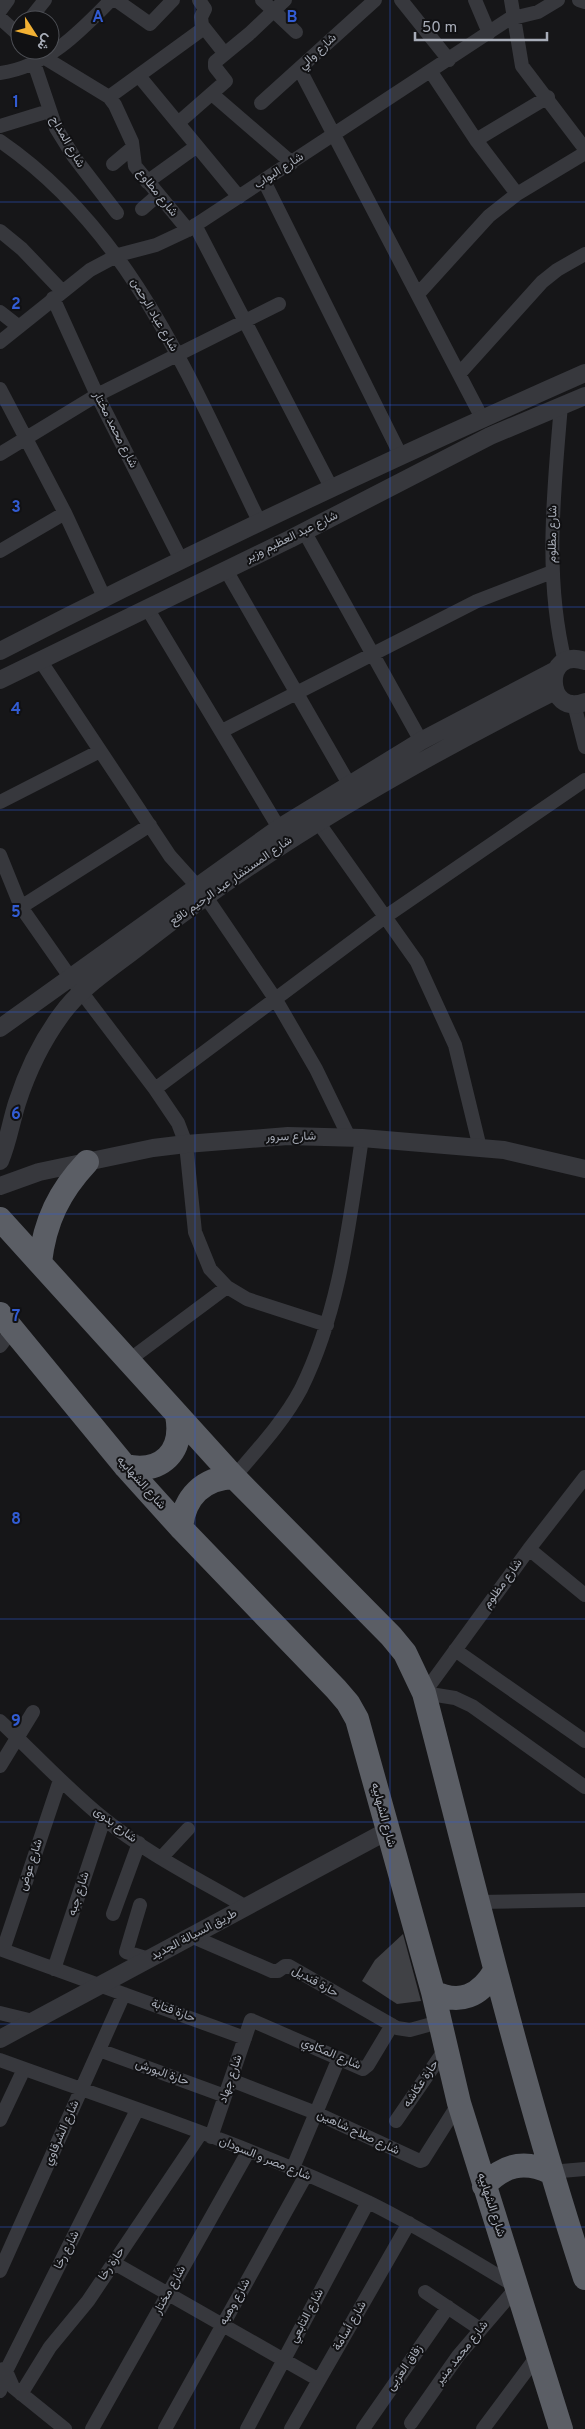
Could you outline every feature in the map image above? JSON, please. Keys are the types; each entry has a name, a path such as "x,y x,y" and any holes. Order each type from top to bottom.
{"highway":[{"path":"40,1262 43,1240 52,1211 72,1179 87,1162"},
{"path":"0,1219 234,1477 405,1652 424,1693 495,1971 560,2172 585,2278"},
{"name":"شارع الشهابيه","path":"4,1330 181,1528 348,1703 363,1737 432,1992 459,2103 561,2429"},
{"path":"125,1466 140,1470 155,1466 168,1458 176,1445 180,1430 177,1416"},
{"path":"181,1528 185,1508 196,1491 214,1480 234,1477"},
{"path":"432,1992 450,1998 468,1997 479,1992 495,1971"},
{"path":"484,2186 503,2170 514,2166 527,2164 560,2172"}],"street":[{"path":"0,11 8,0"},
{"path":"37,10 45,0"},
{"path":"60,44 73,37 111,0"},
{"path":"116,0 150,24 173,0"},
{"path":"199,0 205,9 200,20 204,28 225,54"},
{"path":"262,0 296,32"},
{"path":"178,123 226,82 214,64 274,12 285,0"},
{"name":"شارع والي","path":"261,103 300,70 374,0"},
{"path":"401,0 449,60"},
{"path":"475,0 489,33"},
{"path":"512,0 522,66 548,97 585,149"},
{"name":"شارع البواب","path":"0,342 90,270 118,255 156,245 192,227 489,33 515,17 538,12 558,0"},
{"path":"579,0 585,2"},
{"path":"0,18 10,26"},
{"path":"43,60 109,97 204,28"},
{"path":"0,73 31,60"},
{"name":"شارع المداح","path":"39,60 49,111 74,157 117,213"},
{"path":"300,70 482,418"},
{"path":"430,72 476,140 517,194"},
{"path":"139,76 239,197"},
{"path":"212,94 292,162"},
{"name":"شارع مطاوع","path":"109,97 115,105 132,148 133,162 158,195 192,227 245,321 332,489"},
{"path":"476,140 548,97"},
{"path":"0,126 49,111"},
{"name":"شارع عباد الرحمن","path":"0,142 46,176 118,255 148,300 177,354 260,523"},
{"path":"147,182 197,146"},
{"path":"113,164 132,148"},
{"path":"418,294 466,239 517,194 585,153"},
{"path":"264,181 401,456"},
{"path":"142,209 158,195"},
{"name":"شارع محمد مختار","path":"0,231 22,249 57,295 97,395 181,560"},
{"path":"459,374 542,282 557,270 585,254"},
{"path":"0,454 97,395 279,304"},
{"path":"0,312 18,326"},
{"path":"580,376 582,397"},
{"name":"شارع عبد العظيم وزير","path":"0,650 104,597 401,456 482,418 580,376"},
{"path":"0,389 27,437 104,597"},
{"name":"شارع عبد العظيم وزير","path":"0,680 297,535 490,436 582,397"},
{"name":"شارع مظلوم","path":"560,405 554,484 552,572 560,666"},
{"path":"0,552 65,513"},
{"path":"278,515 282,530 297,535 371,654 421,741"},
{"path":"242,532 248,541 250,558"},
{"path":"226,570 349,784"},
{"path":"222,731 477,601 552,572"},
{"path":"147,608 222,731 278,828"},
{"path":"585,661 572,659 560,666 553,682 555,691 565,702 580,703 585,747"},
{"path":"40,660 170,856 202,892 276,1000 355,1138 343,1266 322,1342 300,1390 274,1430 234,1477"},
{"name":"شارع المستشار عبد الرحيم نافع","path":"0,1161 18,1101 42,1042 62,1013 82,992 278,828 421,741 560,666"},
{"name":"شارع المستشار عبد الرحيم نافع","path":"0,1028 70,978 202,892 366,792 467,735 555,691"},
{"path":"0,802 100,751"},
{"path":"155,1089 385,917 585,780"},
{"path":"318,822 417,962 455,1045 480,1148"},
{"path":"21,907 150,825"},
{"path":"0,855 21,907 70,978 155,1089 178,1123 186,1144 195,1232 210,1269 227,1287 247,1299 327,1325"},
{"name":"شارع سرور","path":"0,1186 18,1178 87,1162 186,1144 288,1136 355,1138 480,1148 528,1154 585,1169"},
{"path":"129,1360 227,1287"},
{"name":"شارع مظلوم","path":"424,1693 529,1549 585,1477"},
{"path":"529,1549 585,1596"},
{"path":"455,1650 585,1740"},
{"path":"424,1693 455,1698 472,1706 585,1787"},
{"path":"0,1766 33,1712"},
{"name":"شارع بدوى","path":"0,1721 60,1780 104,1819 139,1843 246,1907"},
{"name":"شارع عوض","path":"2,1950 60,1780"},
{"name":"شارع جبه","path":"54,1969 104,1819"},
{"path":"162,1857 188,1829"},
{"name":"طريق السيالة الجديد","path":"0,2039 387,1831"},
{"path":"113,1914 139,1843"},
{"path":"478,1902 585,1900"},
{"path":"140,1905 126,1952 149,1959"},
{"name":"حارة قنديل","path":"192,1936 272,1971 278,1971 284,1966 289,1966 392,2025 410,2030 439,2022"},
{"name":"حارة قتابة","path":"2,1950 245,2038"},
{"name":"شارع الشرقاوي","path":"0,2271 124,1994"},
{"path":"0,2013 33,2022"},
{"name":"شارع المكاوي","path":"251,2020 363,2069 366,2068 392,2025"},
{"name":"شارع جهاد","path":"206,2135 225,2096 251,2020"},
{"name":"حارة عكاشه","path":"396,2121 446,2048"},
{"name":"حارة البورش","path":"99,2050 225,2096"},
{"path":"292,2170 339,2058"},
{"name":"شارع مصر و السودان","path":"0,2060 206,2135 368,2202 409,2223 517,2287"},
{"path":"0,2120 24,2069"},
{"name":"شارع صلاح شاهين","path":"231,2080 316,2113 420,2161 423,2160 459,2103"},
{"name":"شارع رخا","path":"0,2391 3,2369 137,2110"},
{"name":"حارة رخا","path":"21,2394 50,2347 80,2311 206,2135"},
{"name":"شارع مختار","path":"92,2429 248,2152"},
{"path":"560,2172 585,2169"},
{"path":"560,2172 585,2180"},
{"name":"شارع وهبه","path":"165,2429 306,2175"},
{"name":"شارع التابعي","path":"247,2429 368,2202"},
{"name":"شارع أسامة","path":"291,2429 409,2223"},
{"path":"114,2263 319,2380"},
{"name":"شارع محمد منير","path":"411,2423 480,2329 517,2287"},
{"path":"425,2292 480,2329"},
{"name":"زقاق العزبى","path":"363,2429 448,2307"},
{"path":"483,2429 538,2355"},
{"path":"3,2369 13,2387 65,2429"}],"building":[{"path":"403,1934 421,2001 397,2004 362,1981 375,1960"}]}
